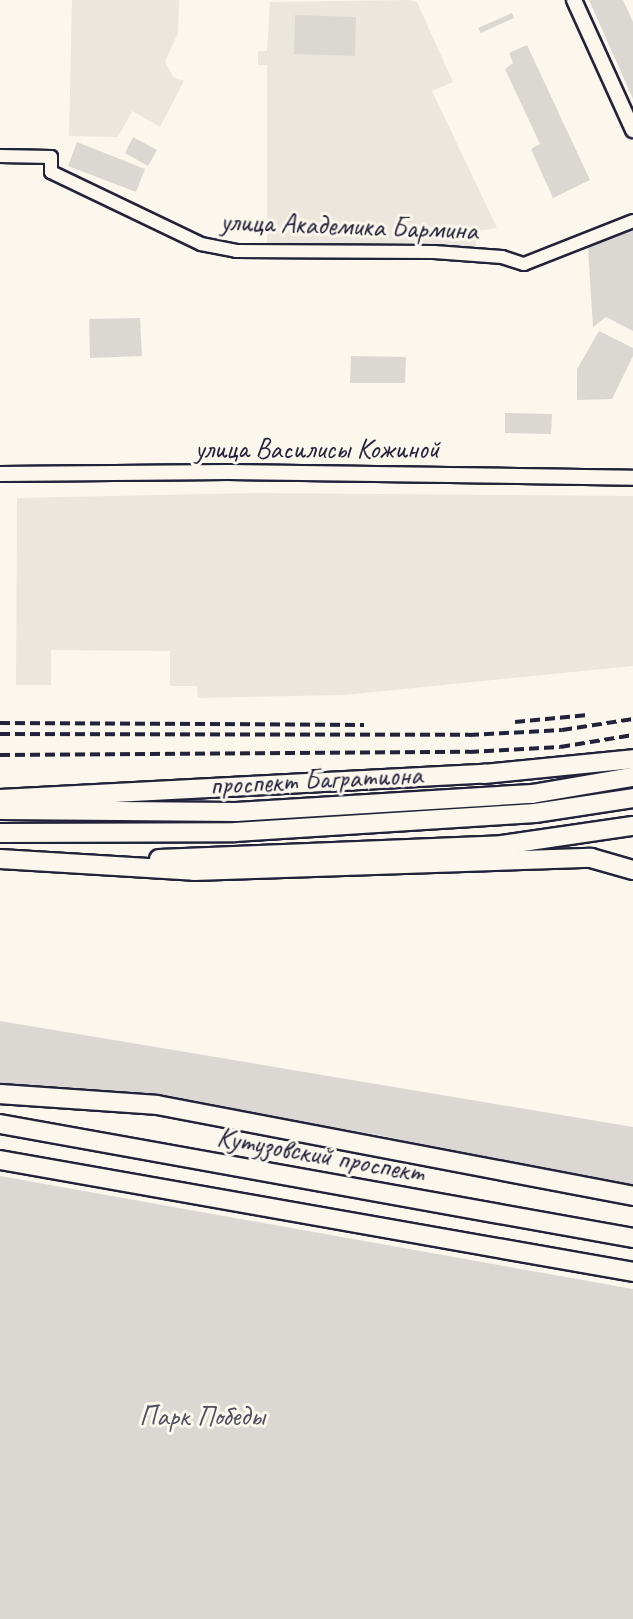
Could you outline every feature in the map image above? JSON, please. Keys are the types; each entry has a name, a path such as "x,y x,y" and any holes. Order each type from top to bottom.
{"main road":[{"path":"0,799 484,774 633,759"},
{"name":"проспект Багратиона","path":"0,810 236,812 532,794 633,776"},
{"name":"проспект Багратиона","path":"0,833 235,832 535,813 633,798"},
{"path":"68,862 502,845 633,825"},
{"path":"0,859 194,871 592,858 633,870"},
{"path":"0,1094 157,1105 633,1196"},
{"name":"Кутузовский проспект","path":"0,1124 633,1238"},
{"path":"0,1160 633,1272"}],"street":[{"path":"574,0 633,130"},
{"name":"улица Академика Бармина","path":"0,156 51,157 51,172 201,244 236,251 434,252 502,257 524,264 633,221"},
{"name":"улица Василисы Кожиной","path":"0,474 228,472 633,478"}],"shaded area":[{"path":"72,0 179,0 178,33 165,61 173,77 184,81 160,127 132,111 118,137 69,136"},
{"path":"270,2 417,2 453,82 432,91 497,228 477,231 476,246 267,243 267,65 258,65 258,51 267,51"},
{"path":"254,493 633,496 633,666 344,695 198,698 197,686 170,686 170,651 51,650 51,685 16,685 17,498"}],"green space":[{"path":"589,0 623,0 633,22 633,99"},
{"path":"512,13 514,18 481,33 478,28"},
{"path":"295,15 356,17 355,56 294,54"},
{"path":"527,45 590,180 553,198 531,149 540,144 505,69 513,63 509,53"},
{"path":"133,137 157,150 148,166 125,153"},
{"path":"77,142 145,169 136,192 68,166"},
{"path":"633,228 633,331 606,317 593,327 588,248"},
{"path":"140,318 142,356 90,358 89,319"},
{"path":"599,331 633,348 633,356 612,399 577,400 577,369"},
{"path":"351,356 406,357 405,383 350,383"},
{"path":"505,413 552,414 551,434 505,433"},
{"path":"0,1021 633,1127 633,1189 378,1135 129,1093 0,1089"},
{"name":"Парк Победы","path":"0,1176 633,1289 633,1619 0,1619"}],"railway":[{"path":"515,722 588,715"},
{"path":"0,734 469,735 562,730 633,719"},
{"path":"0,723 364,725"},
{"path":"0,755 469,752 560,747 633,735"}]}
